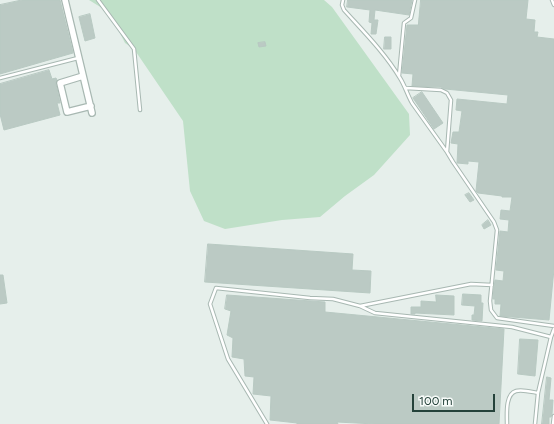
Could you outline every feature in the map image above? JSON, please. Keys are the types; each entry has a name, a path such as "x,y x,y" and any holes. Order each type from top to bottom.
{"street":[{"path":"65,0 92,113"},
{"path":"83,76 60,83 67,112 91,106"}],"lane":[{"path":"98,0 134,49 140,110"},
{"path":"343,0 342,5 344,10 385,57 399,76 412,103 448,152 453,162 494,222 497,230 490,301 491,310 497,318 554,326"},
{"path":"399,76 404,24 411,18 415,0"},
{"path":"552,0 554,5"},
{"path":"0,78 79,58"},
{"path":"406,88 441,90 447,93 451,100 448,152"},
{"path":"360,306 471,284 492,285"},
{"path":"267,424 228,359 210,304 216,288 333,299 360,306 375,313 512,327 551,337"},
{"path":"535,424 538,393 551,337 554,331"},
{"path":"507,424 509,399 512,393 517,390 538,393"},
{"path":"553,424 554,416"}],"green space":[{"path":"89,0 324,0 332,7 409,114 410,135 374,175 345,196 320,217 282,220 225,229 204,221 190,191 183,121 134,49 125,43 110,13"}],"building":[{"path":"22,0 60,0 73,53 0,74 0,5"},
{"path":"348,0 412,0 409,15 375,10 374,20 378,20 376,34 371,34 372,23 369,22 370,10 347,7"},
{"path":"421,0 528,0 526,19 535,20 534,32 538,32 537,37 554,39 554,269 549,320 500,316 501,304 495,304 495,299 493,299 494,287 495,280 503,281 504,271 496,270 500,231 508,232 509,220 500,219 501,210 510,211 512,197 478,193 476,191 479,162 468,161 468,164 457,163 458,144 451,143 453,132 459,132 462,111 456,110 457,99 507,104 508,95 445,89 441,87 412,86 413,74 402,73 407,25 418,25"},
{"path":"90,14 95,38 85,41 79,17"},
{"path":"385,37 391,37 391,49 384,49"},
{"path":"265,42 266,46 259,47 258,43"},
{"path":"49,70 52,79 56,78 57,80 56,84 60,103 57,103 60,115 4,130 0,114 0,84"},
{"path":"422,92 443,123 434,129 413,98"},
{"path":"469,193 474,200 470,202 465,195"},
{"path":"488,220 491,225 484,229 482,225"},
{"path":"208,244 353,254 352,270 371,271 370,293 205,282"},
{"path":"0,275 3,275 7,303 0,304"},
{"path":"463,294 481,295 481,303 483,303 482,321 472,320 475,306 462,305"},
{"path":"227,295 325,302 325,312 504,329 499,424 375,424 337,422 338,424 297,424 270,420 271,396 253,394 254,377 245,376 244,359 232,357 233,338 227,335 231,311 225,309"},
{"path":"436,295 454,296 454,315 411,314 411,307 421,307 421,301 436,302"},
{"path":"520,339 538,340 535,376 518,374"},
{"path":"547,377 551,378 549,400 553,400 552,414 551,417 549,417 549,424 542,424"}]}
